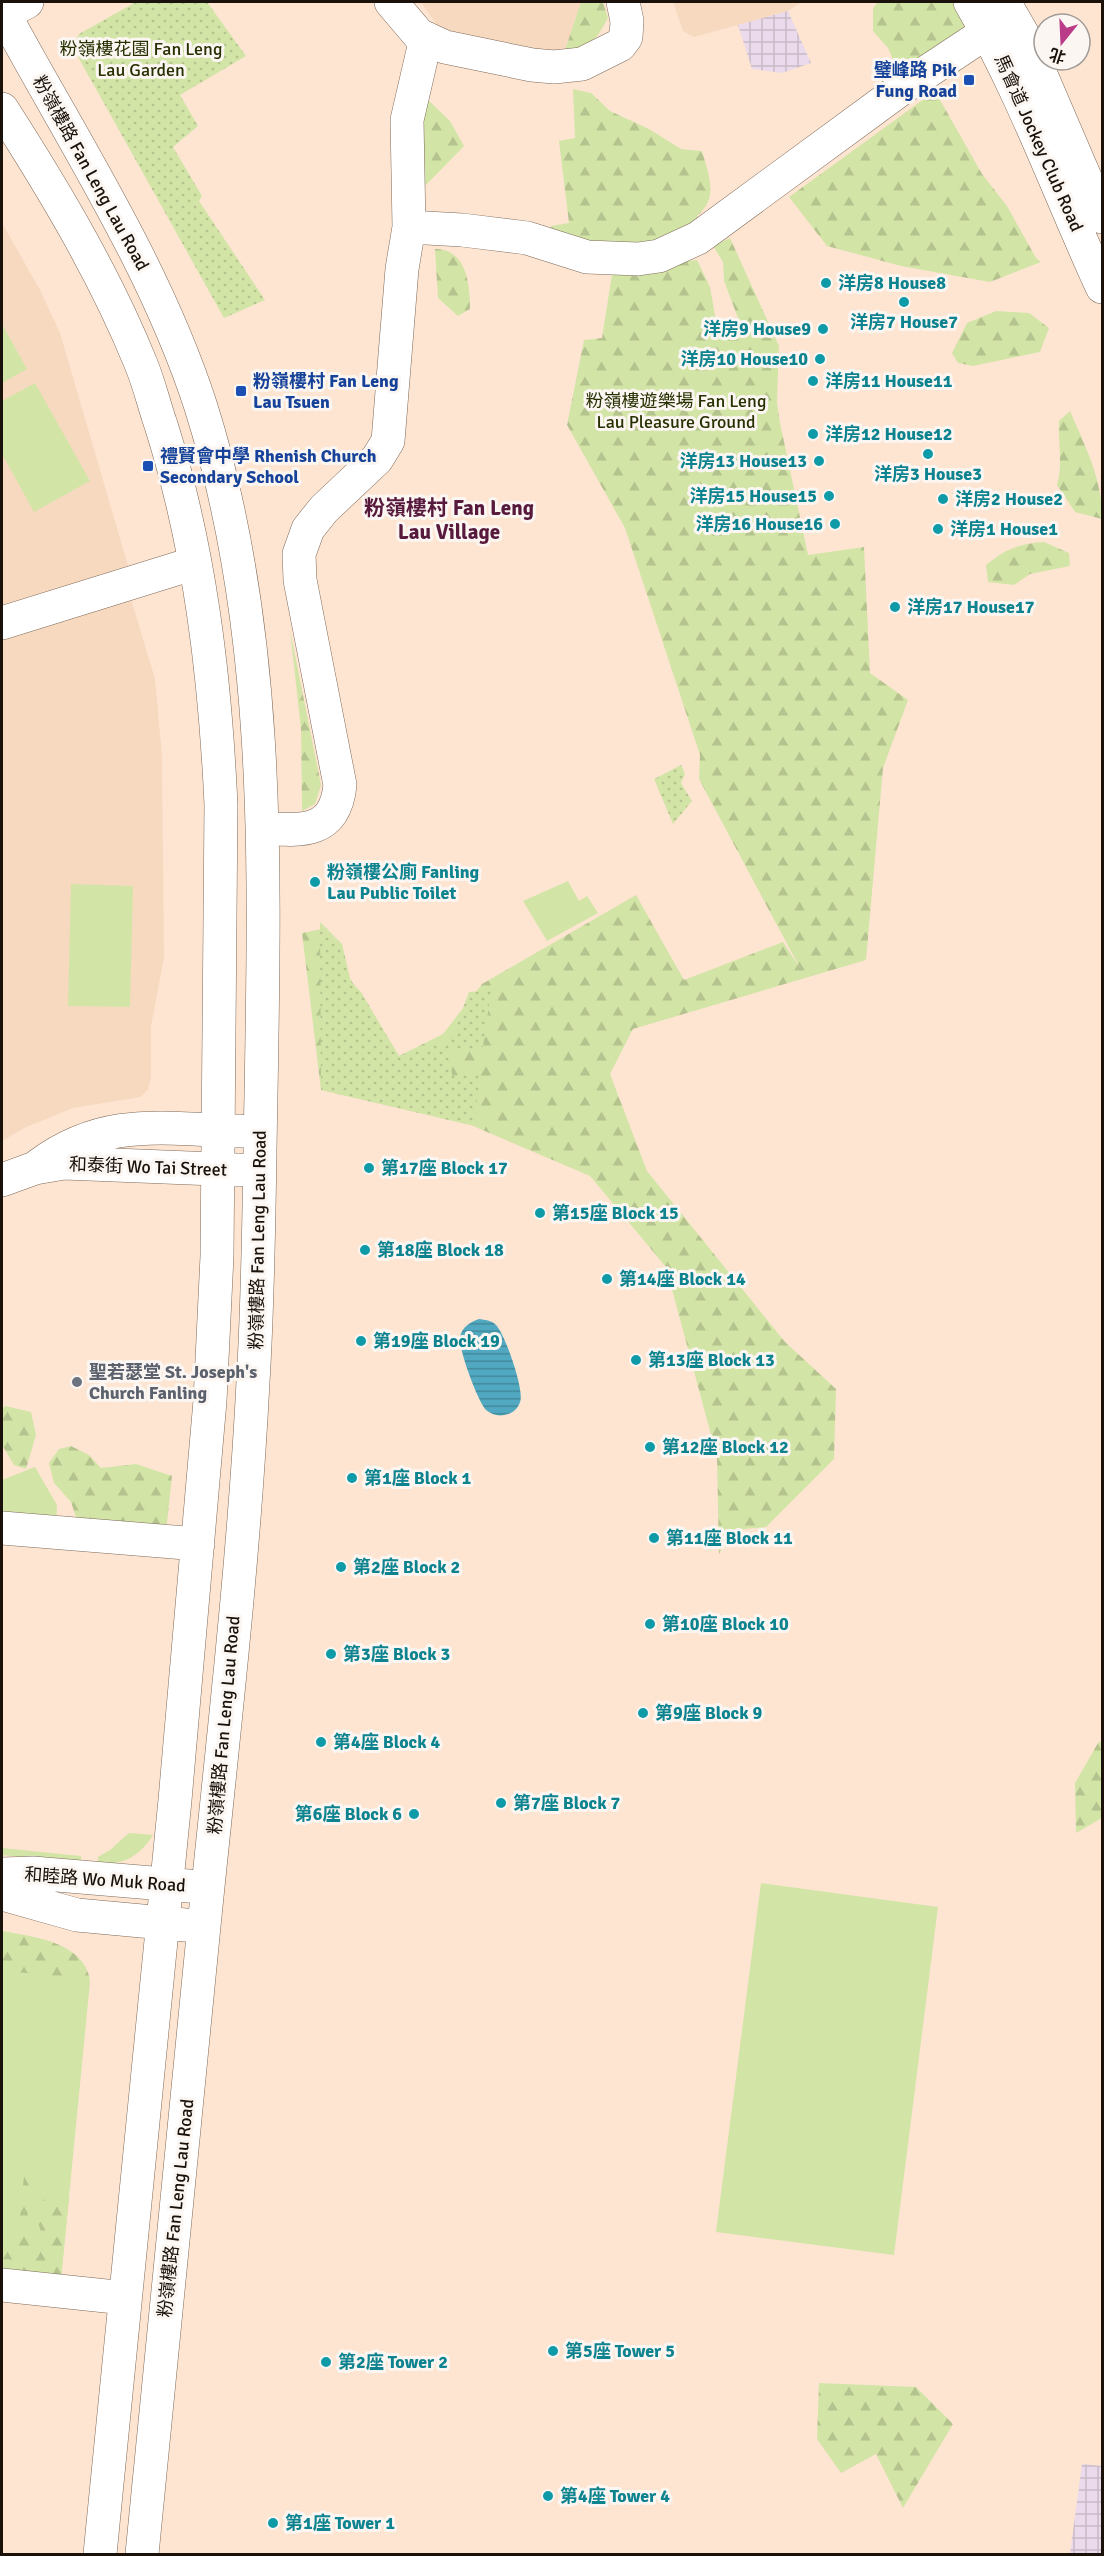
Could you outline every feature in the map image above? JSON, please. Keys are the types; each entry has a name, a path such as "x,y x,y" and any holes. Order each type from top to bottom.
{"street":[{"path":"391,2 401,16 426,38 445,47 532,65 554,67 582,64 620,45 626,37 627,21 623,2"},
{"name":"馬會道 Jockey Club Road","path":"970,2 1045,152 1102,287"},
{"name":"馬會道 Jockey Club Road","path":"1004,2 1026,40 1102,217"},
{"name":"粉嶺樓路 Fan Leng Lau Road","path":"8,10 136,250 202,410 228,514 242,586 260,731 262,828 260,1171 253,1387 208,1888 142,2554"},
{"path":"409,227 462,230 527,238 587,257 638,260 659,256 698,238 901,89 987,32"},
{"path":"262,828 299,831 310,828 329,816 336,807 340,784 300,580 299,554 305,535 315,518 369,467 388,441 402,269 409,227 407,120 426,38"},
{"path":"2,109 75,230 141,364 170,453 195,563 211,663 219,758 219,1130 210,1401 163,1923 100,2554"},
{"path":"2,623 195,563"},
{"name":"和泰街 Wo Tai Street","path":"11,1176 82,1139 109,1131 136,1128 260,1132"},
{"name":"和泰街 Wo Tai Street","path":"11,1176 64,1164 260,1171"},
{"path":"2,1528 198,1544"},
{"name":"和睦路 Wo Muk Road","path":"2,1874 33,1873 208,1888"},
{"name":"和睦路 Wo Muk Road","path":"2,1894 77,1915 204,1926"},
{"path":"2,2285 125,2298"}],"shaded area":[{"path":"421,2 581,2 564,53 458,37 438,27"},
{"path":"673,2 802,2 788,11 694,37 683,31"},
{"path":"788,11 811,63 782,73 752,69 738,25"},
{"path":"2,223 40,290 60,333 129,569 2,610"},
{"path":"130,596 155,679 162,756 164,958 151,1026 151,1077 148,1089 141,1097 73,1108 24,1128 2,1141 2,636"},
{"path":"1082,2464 1102,2466 1102,2554 1070,2554"}],"green space":[{"name":"粉嶺樓花園 Fan Leng Lau Garden","path":"136,2 207,2 246,56 180,95 198,126 173,147 202,196 199,201 265,300 224,318 77,55 74,44 79,34"},
{"path":"581,2 603,2 608,18 592,42 564,53"},
{"path":"878,2 982,2 969,60 958,73 899,73 888,48 873,31 873,8"},
{"path":"573,89 591,93 610,111 649,129 681,149 702,151 710,186 708,202 697,216 704,226 654,253 551,238 551,226 569,223 559,141 575,138"},
{"path":"935,91 982,174 1007,206 1036,258 1041,262 990,282 901,266 827,246 789,197"},
{"path":"427,99 450,121 464,146 426,185 419,176 415,155 418,132"},
{"name":"粉嶺樓遊樂場 Fan Leng Lau Pleasure Ground","path":"730,238 779,346 777,402 808,555 864,547 870,673 908,700 883,768 866,960 633,1029 610,1074 647,1171 785,1342 836,1389 834,1459 766,1527 732,1530 719,1554 717,1457 666,1267 590,1176 466,1123 321,1090 302,933 327,928 330,947 399,1056 443,1034 482,984 636,895 684,980 783,942 800,968 699,779 700,755 625,528 567,425 584,340 602,338 613,268 697,260 710,287 717,327 734,330 738,318 724,281 723,262 713,246"},
{"path":"435,249 454,255 464,270 469,290 470,309 458,316 438,298"},
{"path":"996,311 1029,313 1049,328 1040,352 973,366 958,363 952,353 967,323"},
{"path":"2,324 27,369 2,383"},
{"path":"35,383 90,481 34,512 2,454 2,401"},
{"path":"1070,411 1096,477 1102,505 1102,519 1075,512 1057,485 1060,462 1059,421"},
{"path":"1044,542 1069,553 1070,566 1030,574 1014,585 988,582 986,565 993,560 1013,548"},
{"path":"290,630 321,785 315,804 302,811 301,729"},
{"path":"681,765 685,774 681,783 692,801 673,824 654,779"},
{"path":"568,881 579,901 587,896 598,913 547,941 523,901"},
{"path":"71,884 133,886 130,1007 68,1006"},
{"path":"320,922 342,944 351,982 361,992 399,1056 451,1040 469,992 491,991 483,1047 450,1052 452,1076 480,1072 474,1126 321,1090"},
{"path":"5,1406 31,1412 36,1435 26,1469 14,1465 2,1445 2,1409"},
{"path":"71,1446 89,1455 101,1468 136,1464 172,1476 166,1532 79,1526 71,1502 54,1483 49,1463 59,1449"},
{"path":"35,1467 57,1505 56,1525 2,1522 2,1480"},
{"path":"1102,1741 1102,1818 1076,1833 1075,1783 1098,1743"},
{"path":"129,1833 153,1835 142,1849 130,1858 115,1863 98,1863 98,1857 110,1850"},
{"path":"2,1848 81,1856 81,1863 2,1855"},
{"path":"761,1883 938,1907 894,2255 716,2232"},
{"path":"2,1931 43,1940 68,1950 86,1969 90,1982 61,2279 2,2273"},
{"path":"2,1931 41,1939 67,1949 85,1966 90,1979 15,1972 2,1964"},
{"path":"24,2176 30,2177 27,2225 34,2242 32,2250 20,2260 2,2259 2,2237 18,2238"},
{"path":"58,2195 69,2197 61,2279 2,2273 2,2268 23,2268 38,2256 42,2242 36,2214 37,2208 46,2199"},
{"path":"819,2383 916,2387 953,2424 903,2508 876,2454 841,2473 817,2439"}],"water":[{"path":"479,1319 492,1322 500,1330 517,1375 520,1402 514,1411 505,1415 486,1410 474,1386 462,1352 460,1337 463,1330 470,1323"}],"place":[{"name":"璧峰路 Pik Fung Road","path":"969,80"},
{"name":"洋房8 House8","path":"826,283"},
{"name":"洋房7 House7","path":"904,302"},
{"name":"洋房9 House9","path":"823,329"},
{"name":"洋房10 House10","path":"820,359"},
{"name":"洋房11 House11","path":"813,381"},
{"name":"粉嶺樓村 Fan Leng Lau Tsuen","path":"241,391"},
{"name":"洋房12 House12","path":"813,434"},
{"name":"洋房3 House3","path":"928,454"},
{"name":"洋房13 House13","path":"819,461"},
{"name":"禮賢會中學 Rhenish Church Secondary School","path":"148,466"},
{"name":"洋房15 House15","path":"829,496"},
{"name":"洋房2 House2","path":"943,499"},
{"name":"洋房16 House16","path":"835,524"},
{"name":"洋房1 House1","path":"938,529"},
{"name":"洋房17 House17","path":"895,607"},
{"name":"粉嶺樓公廁 Fanling Lau Public Toilet","path":"315,882"},
{"name":"第17座 Block 17","path":"369,1168"},
{"name":"第15座 Block 15","path":"540,1213"},
{"name":"第18座 Block 18","path":"365,1250"},
{"name":"第14座 Block 14","path":"607,1279"},
{"name":"第19座 Block 19","path":"361,1341"},
{"name":"第13座 Block 13","path":"636,1360"},
{"name":"聖若瑟堂 St. Joseph's Church Fanling","path":"77,1382"},
{"name":"第12座 Block 12","path":"650,1447"},
{"name":"第1座 Block 1","path":"352,1478"},
{"name":"第11座 Block 11","path":"654,1538"},
{"name":"第2座 Block 2","path":"341,1567"},
{"name":"第10座 Block 10","path":"650,1624"},
{"name":"第3座 Block 3","path":"331,1654"},
{"name":"第9座 Block 9","path":"643,1713"},
{"name":"第4座 Block 4","path":"321,1742"},
{"name":"第7座 Block 7","path":"501,1803"},
{"name":"第6座 Block 6","path":"414,1814"},
{"name":"第5座 Tower 5","path":"553,2351"},
{"name":"第2座 Tower 2","path":"326,2362"},
{"name":"第4座 Tower 4","path":"548,2496"},
{"name":"第1座 Tower 1","path":"273,2523"}],"district":[{"name":"粉嶺樓村 Fan Leng Lau Village","path":"449,520"}]}
